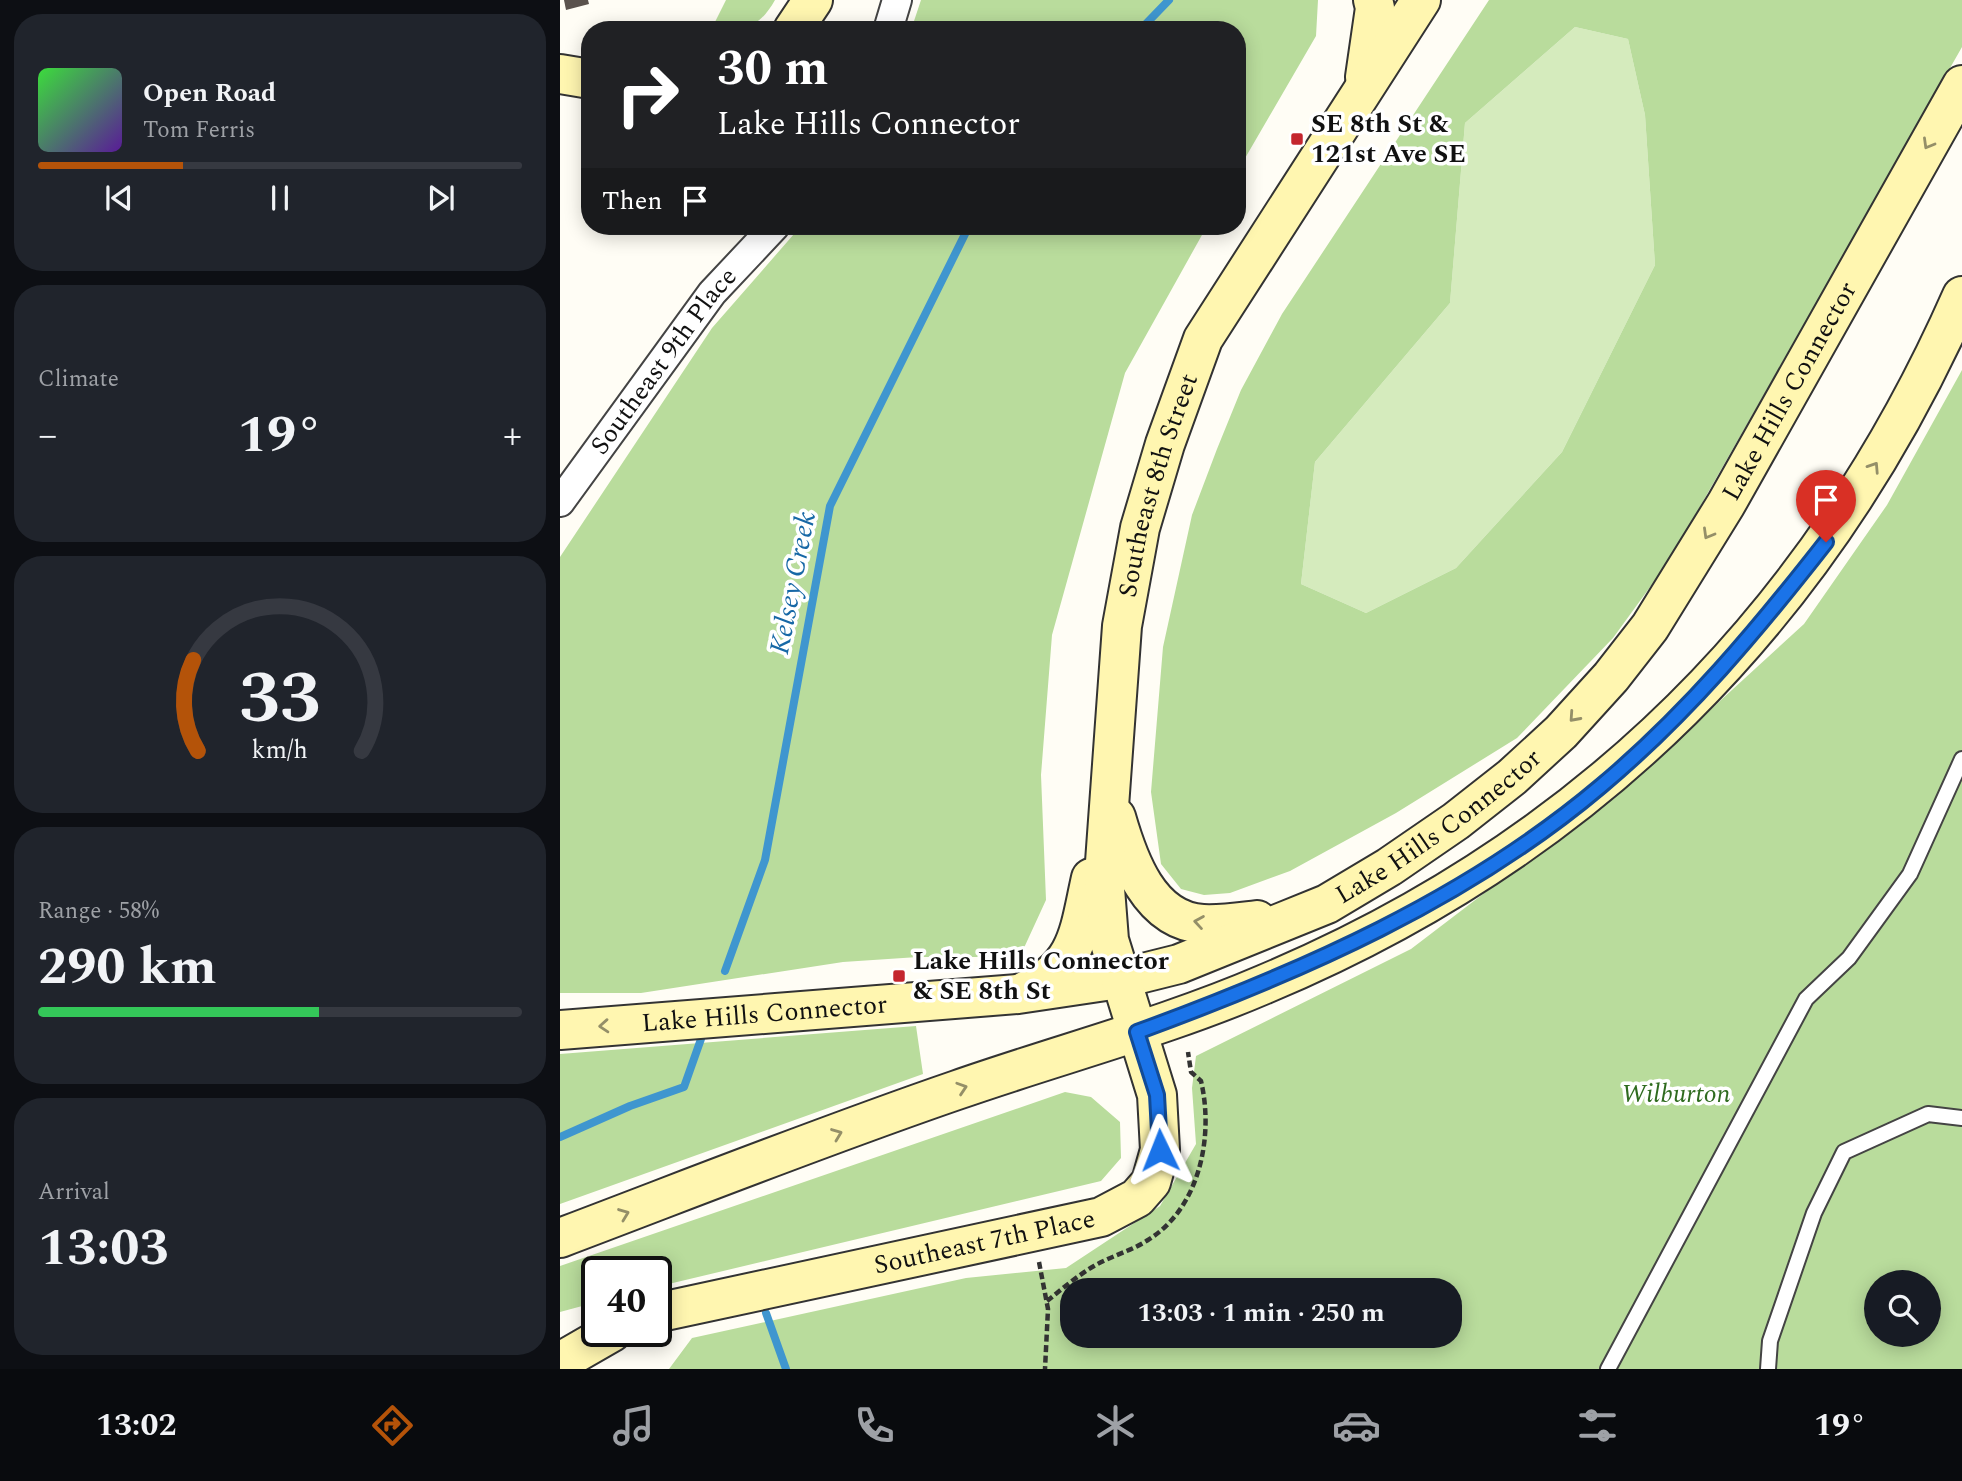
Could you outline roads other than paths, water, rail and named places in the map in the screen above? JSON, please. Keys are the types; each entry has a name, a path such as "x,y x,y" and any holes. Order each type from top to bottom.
{"main road":[{"path":"799,21 813,0"},
{"path":"1363,89 1375,8 1373,0"},
{"name":"Southeast 8th Street","path":"1137,1032 1109,940 1104,888 1122,626 1140,528 1165,444 1203,339 1422,0"},
{"path":"560,74 581,78"},
{"name":"Lake Hills Connector","path":"560,1030 1018,994 1119,979 1180,964 1327,904 1389,867 1456,821 1512,777 1561,732 1611,677 1650,627 1689,568 1962,85"},
{"name":"Lake Hills Connector","path":"560,1238 959,1089 1137,1032 1265,985 1384,927 1498,860 1601,786 1718,674 1826,542 1885,451 1962,296"},
{"path":"1110,794 1128,861 1159,904 1181,918 1200,924 1291,918"},
{"path":"1018,994 1055,974 1073,950 1081,930 1110,794"},
{"name":"Southeast 7th Place","path":"672,1310 1033,1233 1101,1217 1120,1209 1137,1198 1151,1182 1160,1150 1157,1095 1137,1032"},
{"path":"560,1362 586,1347"}],"street":[{"path":"891,21 897,0"},
{"name":"Southeast 9th Place","path":"560,502 712,293 767,235"}],"lane":[{"path":"1608,1369 1806,999 1849,958 1910,874 1962,759"},
{"path":"1768,1369 1770,1341 1814,1213 1844,1152 1928,1114 1962,1118"}],"waterway":[{"name":"Kelsey Creek","path":"1149,21 1169,0"},
{"name":"Kelsey Creek","path":"725,971 765,860 830,506 965,235"},
{"name":"Kelsey Creek","path":"560,1137 630,1106 684,1087 701,1039"},
{"path":"766,1313 786,1369"}],"place":[{"name":"SE 8th St & 121st Ave SE","path":"1297,139"},
{"name":"Lake Hills Connector & SE 8th St","path":"899,976"}],"park label":[{"name":"Wilburton","path":"1676,1094"}]}
